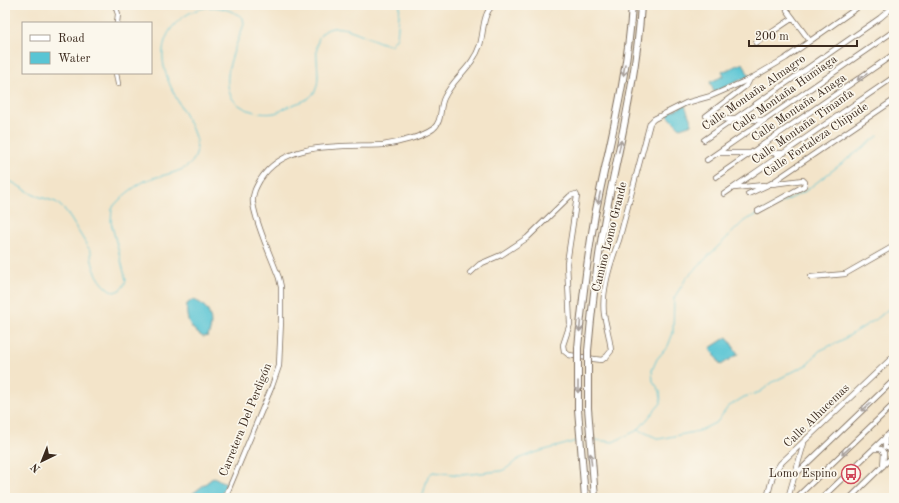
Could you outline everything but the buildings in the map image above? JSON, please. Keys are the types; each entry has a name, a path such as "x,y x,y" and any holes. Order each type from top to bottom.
{"highway":[{"path":"584,498 578,409 578,348 584,279 620,93 630,32 632,5"},
{"path":"595,498 588,408 588,351 594,280 630,99 639,35 641,5"}],"street":[{"path":"115,5 118,14 117,22"},
{"name":"Carretera Del Perdigón","path":"225,498 272,386 280,359 281,287 253,202 255,188 267,169 300,151 397,143 432,130 439,120 443,99 447,92 476,57 481,44 486,14 493,5"},
{"name":"Camino Lomo Grande","path":"470,273 480,264 501,255 527,238 570,196 576,194 577,196 567,263 570,324 563,345 564,351 569,355 602,360 608,356 611,351 604,314 605,291 613,255 619,240 650,123 654,119 686,103 711,96 750,79 810,41 861,5"},
{"name":"Calle Montaña Almagro","path":"704,140 880,18 894,6"},
{"path":"787,10 810,41"},
{"path":"756,43 793,18"},
{"name":"Calle Montaña Humiaga","path":"707,160 894,31"},
{"name":"Calle Montaña Anaga","path":"716,177 894,54"},
{"path":"116,74 118,84"},
{"name":"Calle Montaña Timanfa","path":"724,194 894,77"},
{"path":"750,79 748,85 706,116 716,119 766,120"},
{"name":"Calle Fortaleza Chipude","path":"748,194 770,184 894,100"},
{"path":"718,153 784,153"},
{"path":"732,188 803,180 805,182 804,186 758,211"},
{"path":"811,277 845,274 894,246"},
{"name":"Calle Alhucemas","path":"767,498 773,474 780,464 894,356"},
{"path":"794,476 894,380"},
{"path":"796,498 894,404"},
{"path":"822,498 894,429"},
{"path":"885,437 886,448 894,451"},
{"path":"788,498 805,441"},
{"path":"874,449 881,449 884,452 883,466"},
{"path":"850,498 894,455"}],"water":[{"path":"743,63 749,76 714,92 710,82 724,76 722,72"},
{"path":"685,105 692,124 680,128 668,116 669,113"},
{"path":"192,300 203,305 209,314 211,324 208,336 203,337 198,334 189,323 187,304"},
{"path":"727,337 738,354 721,365 710,348"},
{"path":"214,477 226,484 219,498 187,498"}],"waterway":[{"path":"5,178 34,195 56,202 66,211 91,252 91,258 95,270 101,281 114,292 119,290 126,280 111,222 112,208 123,196 140,184 180,170 191,163 195,157 197,145 193,131 169,83 164,66 163,49 169,32 175,24 193,11 208,7 224,9 243,18 244,24 229,68 228,86 233,100 238,104 251,111 265,114 278,112 288,106 303,101 313,94 317,87 318,79 317,43 320,36 325,31 332,28 340,28 391,45 397,37 400,5"},
{"path":"594,440 613,442 638,430 661,403 660,391 653,381 652,370 657,359 668,346 673,333 674,298 687,277 744,221 804,192 878,136"},
{"path":"639,430 659,439 699,431 717,422 728,407 744,397 760,392 773,382 808,364 819,351 842,340 878,318 894,304"},
{"path":"422,498 428,476 433,472 461,475 500,471 506,469 518,459 528,455 579,440"}],"place":[{"name":"Lomo Espino","path":"851,474"}]}
